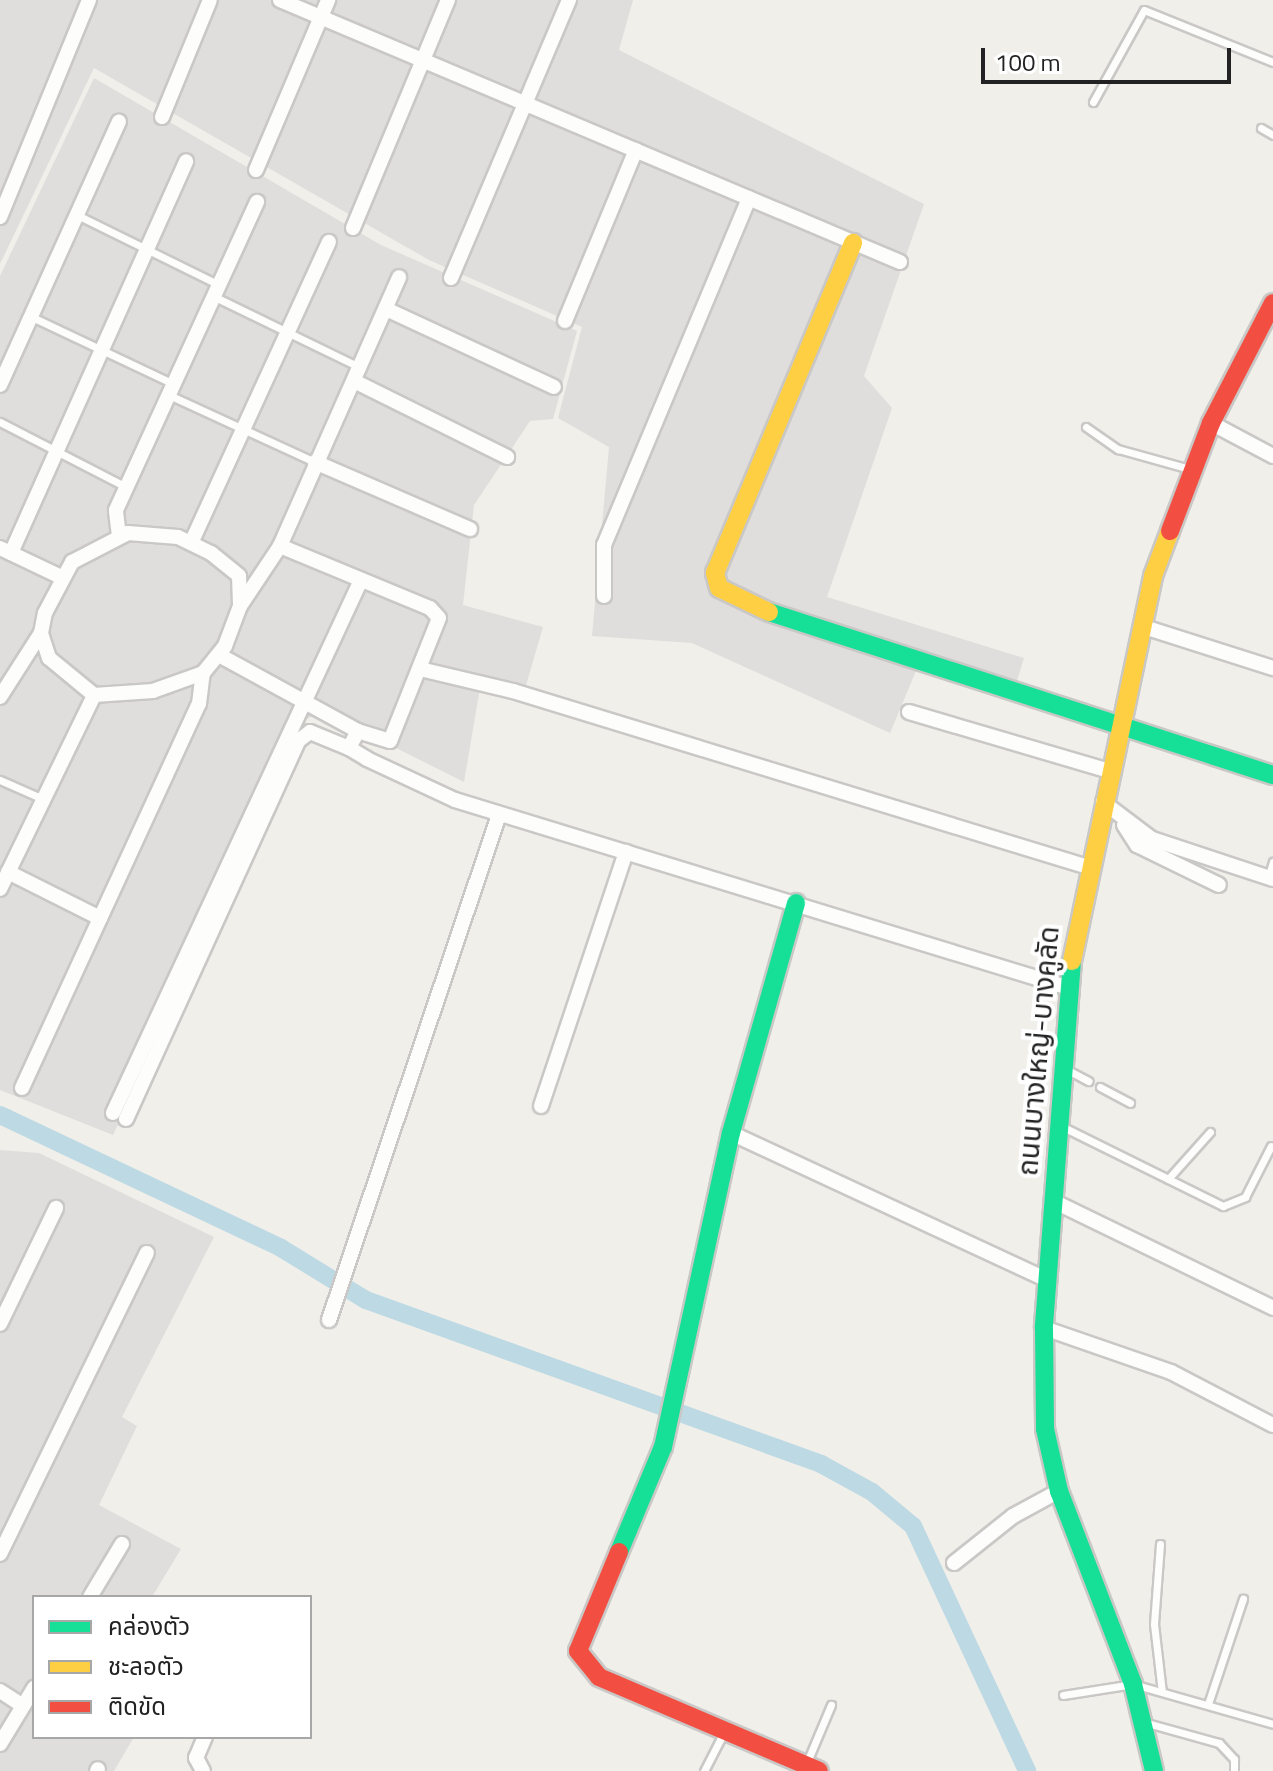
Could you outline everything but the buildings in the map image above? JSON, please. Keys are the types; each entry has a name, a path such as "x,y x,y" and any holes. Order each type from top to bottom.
{"street":[{"path":"0,217 89,0"},
{"path":"162,117 210,0"},
{"path":"280,0 900,262"},
{"path":"256,170 328,0"},
{"path":"353,228 448,0"},
{"path":"451,278 569,0"},
{"path":"0,385 119,122"},
{"path":"565,321 636,150"},
{"path":"59,576 5,551 149,253 186,161"},
{"path":"604,596 604,545 749,198"},
{"path":"119,536 116,510 257,202"},
{"path":"192,541 329,242"},
{"path":"853,243 715,581 746,604 1273,775"},
{"path":"41,633 49,658 94,695 153,691 203,673 219,655 240,606 280,546 399,277"},
{"name":"ถนนบางใหญ่-บางคูลัด","path":"1154,1771 1145,1722 1133,1684 1059,1491 1042,1397 1046,1279 1066,987 1088,867 1141,626 1192,470 1211,423 1268,323 1273,303"},
{"path":"386,309 554,387"},
{"path":"354,381 507,457"},
{"path":"1211,423 1273,456"},
{"path":"315,462 470,529"},
{"path":"0,697 41,633 59,576 119,536 192,541 234,569 240,606"},
{"path":"219,655 358,731 390,741 420,669 437,614 280,546"},
{"path":"361,580 303,701 120,1116 298,741 310,732 499,815 1066,987"},
{"path":"1141,626 1273,668"},
{"path":"420,669 1088,867"},
{"path":"22,1088 199,704 203,673"},
{"path":"0,889 94,695"},
{"path":"909,712 1109,771"},
{"path":"349,748 358,731"},
{"path":"1103,802 1123,821 1152,839 1270,878"},
{"path":"332,1313 348,1278 499,815"},
{"path":"1123,821 1137,845 1219,885"},
{"path":"541,1106 626,852"},
{"path":"8,872 100,918"},
{"path":"796,903 731,1133 682,1375 663,1447 581,1638 580,1662 599,1677 813,1768"},
{"path":"731,1133 1046,1279"},
{"path":"1053,1201 1273,1308"},
{"path":"0,1324 56,1208"},
{"path":"0,1554 147,1253"},
{"path":"1044,1328 1171,1372 1273,1425"},
{"path":"954,1563 1013,1516 1059,1491"},
{"path":"91,1595 122,1544"},
{"path":"0,1691 23,1706"},
{"path":"0,1744 32,1691"},
{"path":"203,1771 196,1758 204,1739"}],"lane":[{"path":"1093,102 1144,10 1273,62"},
{"path":"1261,128 1273,135"},
{"path":"79,216 287,331 359,367"},
{"path":"32,317 102,352 241,430 315,462"},
{"path":"0,422 127,487"},
{"path":"1086,427 1118,449 1192,470"},
{"path":"0,780 43,799"},
{"path":"1270,878 1273,862"},
{"path":"1061,1067 1088,1081"},
{"path":"1100,1087 1130,1103"},
{"path":"1057,1124 1232,1207 1245,1197 1271,1146"},
{"path":"1168,1179 1210,1132"},
{"path":"1160,1544 1154,1624 1162,1692"},
{"path":"1208,1704 1243,1599"},
{"path":"1063,1695 1133,1684 1273,1724"},
{"path":"813,1768 831,1705"},
{"path":"1145,1722 1219,1743 1234,1759 1234,1771"},
{"path":"704,1771 725,1730"}],"shaded area":[{"path":"0,0 633,0 619,50 924,204 864,376 892,408 827,597 1024,658 1012,697 916,671 890,733 692,643 592,636 609,447 558,418 582,327 429,260 94,68 0,264"},
{"path":"94,78 381,245 577,331 553,419 530,421 474,505 463,605 543,627 522,699 480,688 464,782 322,711 305,720 113,1135 0,1090 0,276"},
{"path":"0,1150 39,1153 214,1237 122,1417 137,1426 99,1505 181,1549 153,1595 32,1595 32,1739 133,1739 114,1771 0,1771"}],"waterway":[{"path":"0,1115 281,1248 366,1300 821,1464 872,1492 913,1526 1027,1771"}],"traffic: fast":[{"path":"769,612 1273,775"},
{"path":"619,1552 663,1447 731,1133 796,903"},
{"path":"1072,961 1044,1328 1045,1429 1059,1491 1133,1684 1154,1771"}],"traffic: slow":[{"path":"769,612 719,588 715,573 853,243"},
{"path":"1072,961 1153,576 1170,531"}],"traffic: jam":[{"path":"1170,531 1211,423 1273,303"},
{"path":"619,1552 578,1651 599,1677 819,1771"}]}
